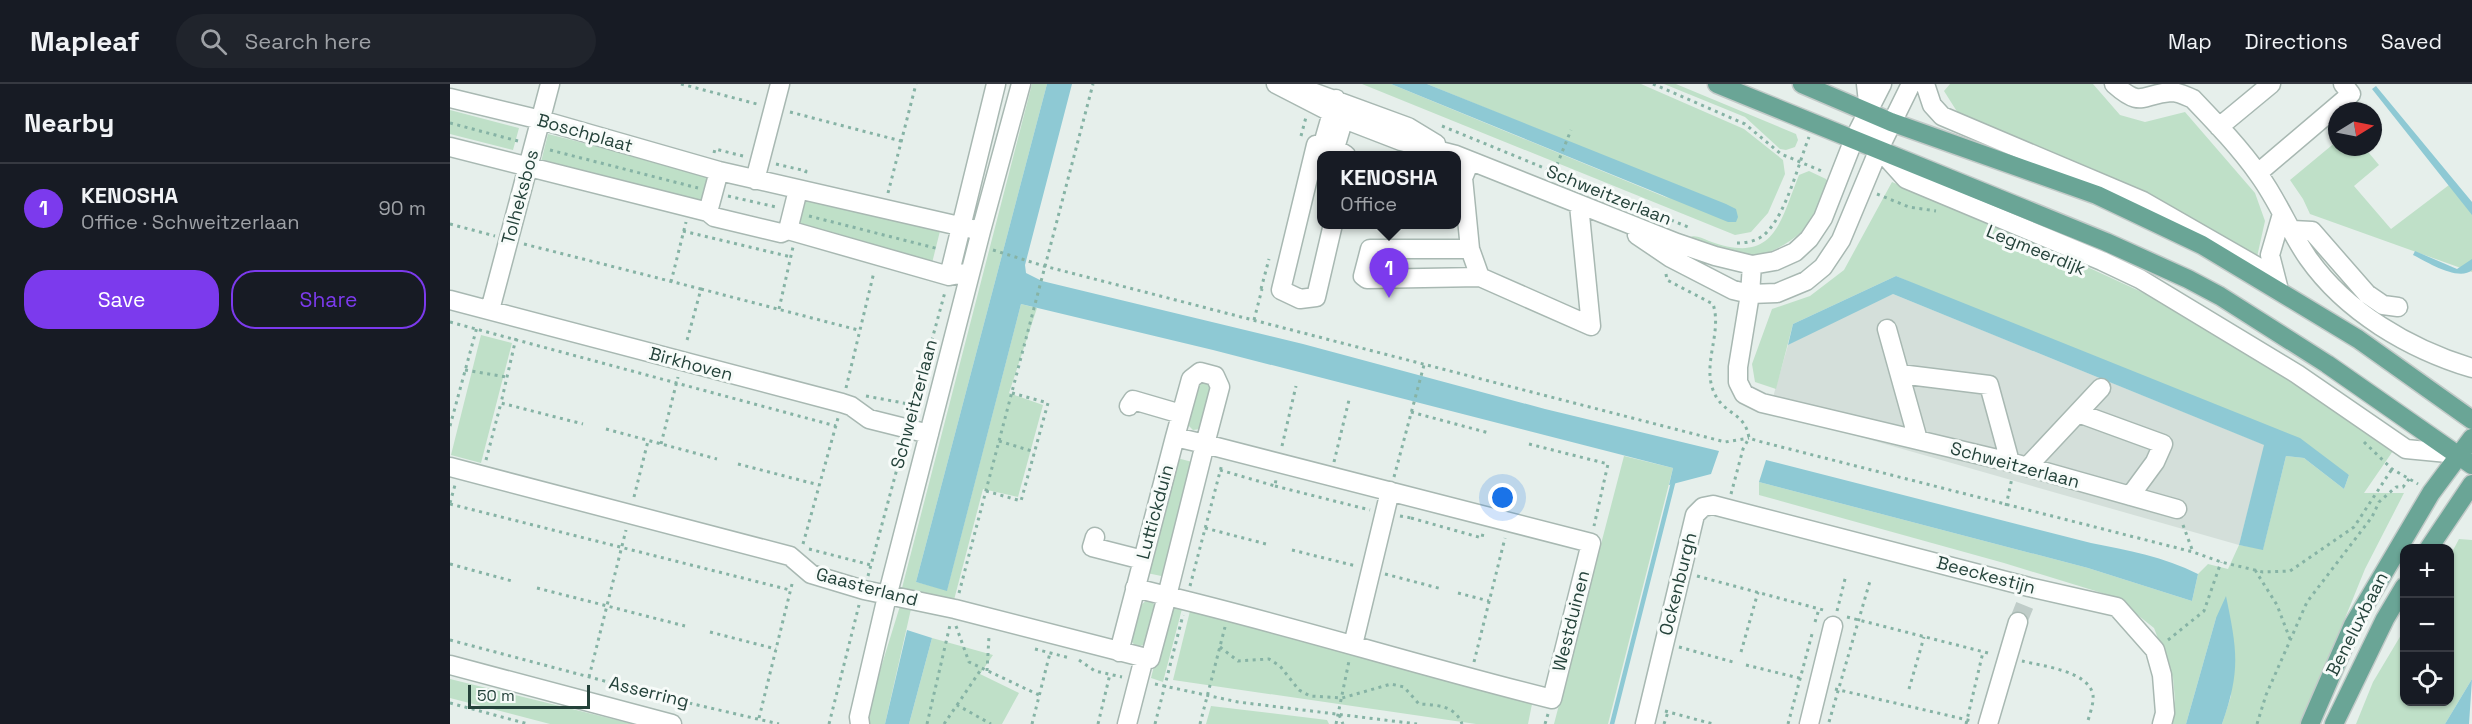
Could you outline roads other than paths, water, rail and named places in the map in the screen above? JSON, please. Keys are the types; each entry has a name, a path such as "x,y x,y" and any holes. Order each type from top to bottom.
{"main road":[{"name":"Legmeerdijk","path":"1717,84 2106,242 2188,279 2220,296 2327,364 2465,460"},
{"path":"1802,84 1891,122 2097,195 2202,245 2374,350 2472,420"},
{"name":"Beneluxbaan","path":"2310,724 2353,625 2431,492 2465,460 2472,438"},
{"path":"2432,544 2472,484"},
{"name":"Beneluxbaan","path":"2334,724 2385,619 2400,594"}],"street":[{"name":"Tolheksbos","path":"490,310 550,84"},
{"path":"755,180 780,84"},
{"path":"949,276 996,84"},
{"path":"1001,84 1021,86"},
{"name":"Schweitzerlaan","path":"1276,84 1340,109"},
{"name":"Schweitzerlaan","path":"1290,84 1401,141 1437,151"},
{"path":"1845,102 1858,84"},
{"name":"Legmeerdijk","path":"1866,84 1869,111 1879,149 1906,179 2140,279 2297,374 2406,449 2465,460"},
{"name":"Schweitzerlaan","path":"1463,158 1614,219 1715,256 1752,265 1775,261 1795,252 1809,239 1823,219 1854,139 1882,84"},
{"name":"Schweitzerlaan","path":"1614,219 1671,258 1733,290 1750,294 1777,292 1806,281 1823,267 1841,240 1891,122 1911,84"},
{"path":"1925,84 1932,105 1942,116 2143,201 2258,267 2279,291"},
{"path":"2114,84 2135,99 2147,99 2179,89 2193,99 2258,173 2307,256 2331,287 2354,309 2377,324 2447,360 2472,368"},
{"path":"2219,127 2271,84"},
{"name":"Schweitzerlaan","path":"858,722 970,272 1021,86"},
{"path":"2258,173 2352,87"},
{"name":"Boschplaat","path":"450,98 541,120 719,171 981,231"},
{"path":"1332,229 1316,297 1300,299 1281,290 1316,145 1335,149 1340,109"},
{"path":"450,147 708,212 714,217 781,233 792,231 949,276 970,272"},
{"path":"1463,158 1470,249 1480,278"},
{"path":"708,212 719,171"},
{"path":"792,231 793,211 798,190"},
{"path":"1470,249 1370,249 1363,276 1367,279 1480,278 1591,326 1579,205"},
{"path":"2279,291 2270,255 2283,214"},
{"path":"2292,230 2312,231 2367,294 2383,305 2398,307"},
{"path":"1750,294 1752,265"},
{"name":"Schweitzerlaan","path":"1750,294 1738,367 1738,382 1744,394 1762,403 2018,465 2177,509"},
{"name":"Birkhoven","path":"450,300 682,361 844,397 850,406 869,419 929,434"},
{"path":"1887,329 1918,440"},
{"name":"Luttickduin","path":"1119,652 1191,378 1200,372 1215,376 1220,387 1205,444"},
{"path":"1900,374 1989,385 2018,465 2078,413 2101,388"},
{"path":"1129,406 1133,400 1181,414"},
{"path":"2078,413 2163,444 2155,462 2130,496"},
{"path":"1175,436 1390,490 1353,645"},
{"path":"1127,724 1138,680 1167,596 1205,444"},
{"name":"Gaasterland","path":"450,467 789,556 811,573 888,595 954,619 1147,658"},
{"name":"Westduinen","path":"1167,596 1353,645 1470,679 1552,699 1591,543 1390,490"},
{"name":"Ockenburgh","path":"1645,724 1671,645 1689,574 1695,515 1703,507 1713,505 1727,508"},
{"name":"Beeckestijn","path":"1727,508 2027,594 2117,607 2155,650 2162,675 2165,713 2162,724"},
{"path":"1095,537 1092,547 1143,560"},
{"path":"1135,588 1167,596"},
{"path":"1809,724 1819,683 1840,621"},
{"path":"1982,723 2018,622"},
{"name":"Asserring","path":"450,665 672,724"}],"water":[{"path":"1047,84 1072,84 1025,265 1026,273 1042,281 1303,344 1545,409 1719,451 1711,474 1669,485 1673,468 1213,350 1021,304 947,591 916,582"},
{"path":"1391,84 1427,84 1726,204 1736,209 1738,217 1736,222 1728,222"},
{"path":"2376,86 2472,202 2472,215 2372,89"},
{"path":"2415,251 2457,269 2472,259 2472,270 2459,274 2443,270 2413,255"},
{"path":"1896,276 2300,438 2349,475 2344,489 2304,458 2286,456 2263,550 2239,545 2264,445 1893,294 1788,345 1793,324"},
{"path":"1766,460 2159,559 2198,574 2192,601 2088,568 1759,482"},
{"path":"2226,596 2235,646 2235,674 2228,705 2222,724 2186,724 2216,618"},
{"path":"907,630 932,638 909,724 885,724"},
{"path":"2472,679 2469,724 2445,724"}],"waterway":[{"path":"1612,724 1674,479"}],"tunnel":[{"path":"2018,622 2026,602"}],"place":[{"name":"KENOSHA","path":"1389,298"}]}
